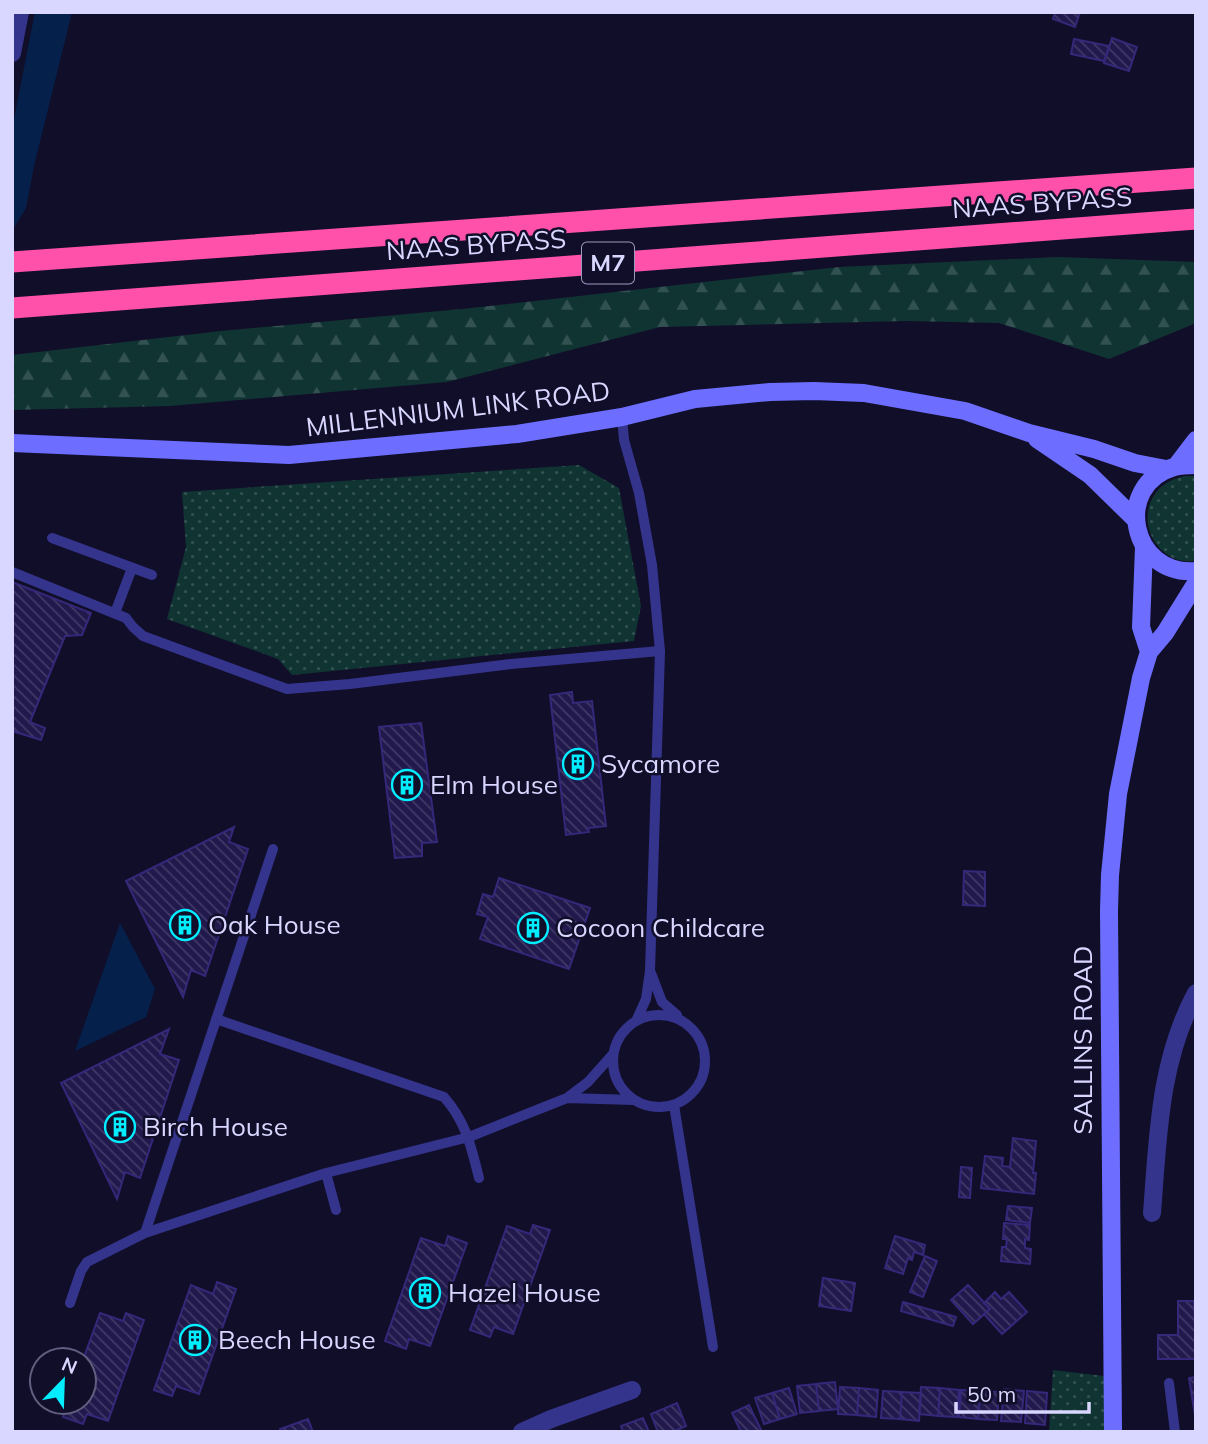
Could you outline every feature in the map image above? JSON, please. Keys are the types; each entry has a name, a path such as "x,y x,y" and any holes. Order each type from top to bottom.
{"highway":[{"name":"NAAS BYPASS","path":"23,262 1196,178"},
{"name":"NAAS BYPASS","path":"17,307 1196,219"}],"main road":[{"name":"MILLENNIUM LINK ROAD","path":"12,443 289,455 517,434 622,417 695,399 770,392 826,392 864,393 955,409 1135,463 1172,468 1196,465"},
{"name":"MILLENNIUM LINK ROAD","path":"1029,433 1090,475 1135,519"},
{"path":"1135,519 1143,490 1153,478 1172,468 1196,440"},
{"name":"SALLINS ROAD","path":"1135,519 1143,547 1141,627 1149,652"},
{"path":"1143,547 1155,559 1170,568 1186,572 1196,571"},
{"name":"SALLINS ROAD","path":"1113,1432 1110,875 1118,794 1141,678 1149,652 1165,634 1196,583"}],"street":[{"path":"12,53 20,12"},
{"path":"1152,1213 1160,1112 1169,1062 1184,1015 1196,993"},
{"path":"522,1432 632,1390"}],"lane":[{"path":"622,417 624,440 639,493 652,565 660,652 650,971 646,999 637,1019"},
{"path":"52,538 152,575"},
{"path":"115,613 132,568"},
{"path":"12,572 126,618 143,636 287,689 512,664 660,652"},
{"path":"145,1233 273,849"},
{"path":"650,971 662,1002 694,1030 702,1043 704,1073 698,1087 688,1098 674,1105 647,1106 634,1100 624,1091 613,1068 617,1040 637,1019 668,1015 682,1020"},
{"path":"216,1019 444,1097 457,1111 469,1137 479,1178"},
{"path":"70,1303 87,1262 145,1233 326,1172 469,1137 567,1097 588,1082 613,1054"},
{"path":"567,1097 634,1100"},
{"path":"674,1105 713,1347"},
{"path":"326,1172 336,1210"},
{"path":"1169,1383 1175,1432"}],"green space":[{"path":"1059,257 1196,262 1196,323 1109,359 999,323 906,321 660,327 447,382 170,406 12,410 12,355 839,267"},
{"path":"579,465 619,488 641,606 634,641 292,675 278,659 167,619 186,547 182,492"},
{"path":"1185,476 1196,476 1196,561 1181,561 1169,556 1159,548 1148,524 1152,498 1164,485"},
{"path":"1053,1370 1104,1376 1104,1432 1049,1432"}],"water":[{"path":"35,12 72,12 26,208 12,231 12,129"},
{"path":"120,923 155,989 146,1017 75,1051"}],"building":[{"path":"1055,12 1080,12 1075,27 1053,19"},
{"path":"1112,38 1137,47 1129,71 1104,63"},
{"path":"1074,39 1109,46 1104,61 1071,54"},
{"path":"12,582 91,613 82,635 65,636 30,722 45,728 41,740 12,731"},
{"name":"Sycamore","path":"572,692 573,703 592,701 606,826 588,828 589,832 566,835 550,695"},
{"name":"Elm House","path":"421,723 437,842 422,843 422,856 395,858 379,727"},
{"name":"Oak House","path":"234,827 229,842 248,849 205,976 191,970 183,997 126,881"},
{"path":"964,871 985,872 985,906 963,905"},
{"name":"Cocoon Childcare","path":"499,878 590,908 569,969 480,939 488,917 477,914 483,894 493,897"},
{"name":"Birch House","path":"169,1029 160,1054 179,1060 140,1178 125,1172 117,1199 61,1083"},
{"path":"1013,1138 1036,1141 1034,1194 981,1188 985,1156 1003,1158 1002,1166 1010,1167"},
{"path":"961,1167 972,1168 970,1198 959,1197"},
{"path":"1008,1206 1032,1208 1030,1223 1006,1220"},
{"path":"1004,1223 1030,1225 1029,1240 1025,1239 1025,1248 1031,1249 1030,1264 1001,1261 1002,1247 1006,1247 1007,1239 1003,1239"},
{"path":"533,1225 550,1230 513,1334 494,1327 490,1337 470,1330 507,1226 530,1234"},
{"name":"Hazel House","path":"448,1236 467,1243 430,1346 409,1339 406,1349 385,1341 421,1238 445,1246"},
{"path":"895,1236 925,1245 923,1255 914,1252 912,1260 908,1258 903,1274 885,1268"},
{"path":"925,1256 937,1261 923,1297 910,1292"},
{"path":"823,1278 855,1283 851,1311 819,1306"},
{"name":"Beech House","path":"217,1282 236,1289 199,1394 176,1386 172,1396 154,1390 191,1285 213,1294"},
{"path":"968,1285 990,1309 973,1324 951,1300"},
{"path":"995,1292 1001,1299 1009,1292 1027,1312 1002,1334 984,1314 990,1309 984,1303"},
{"path":"1178,1301 1194,1301 1196,1359 1158,1359 1158,1335 1178,1335"},
{"path":"903,1302 956,1317 953,1326 901,1311"},
{"path":"100,1313 123,1321 126,1313 144,1320 108,1421 93,1416 98,1416 98,1346 88,1346"},
{"path":"1196,1377 1196,1422 1189,1378"},
{"path":"835,1382 838,1409 819,1411 816,1384"},
{"path":"816,1384 819,1411 800,1413 797,1386"},
{"path":"840,1387 859,1388 857,1415 838,1414"},
{"path":"921,1387 940,1388 938,1416 919,1414"},
{"path":"789,1388 797,1414 780,1419 772,1393"},
{"path":"859,1388 878,1390 876,1417 857,1415"},
{"path":"940,1388 959,1390 957,1417 938,1416"},
{"path":"1004,1389 1024,1391 1021,1422 1001,1421"},
{"path":"961,1390 980,1391 978,1419 959,1417"},
{"path":"883,1391 902,1392 900,1419 881,1418"},
{"path":"980,1391 999,1392 997,1420 978,1419"},
{"path":"1027,1391 1047,1393 1045,1425 1025,1423"},
{"path":"902,1392 921,1393 919,1421 900,1419"},
{"path":"772,1393 780,1419 764,1424 755,1398"},
{"path":"677,1403 686,1426 673,1432 658,1432 651,1414"},
{"path":"749,1405 762,1432 741,1432 732,1413"},
{"path":"63,1416 86,1416 83,1424"},
{"path":"643,1418 649,1432 623,1432 621,1426"},
{"path":"308,1419 313,1432 281,1432 280,1429"}],"place":[{"name":"Sycamore","path":"578,764"},
{"name":"Elm House","path":"407,785"},
{"name":"Oak House","path":"185,925"},
{"name":"Cocoon Childcare","path":"533,928"},
{"name":"Birch House","path":"120,1127"},
{"name":"Hazel House","path":"425,1293"},
{"name":"Beech House","path":"195,1340"}]}
